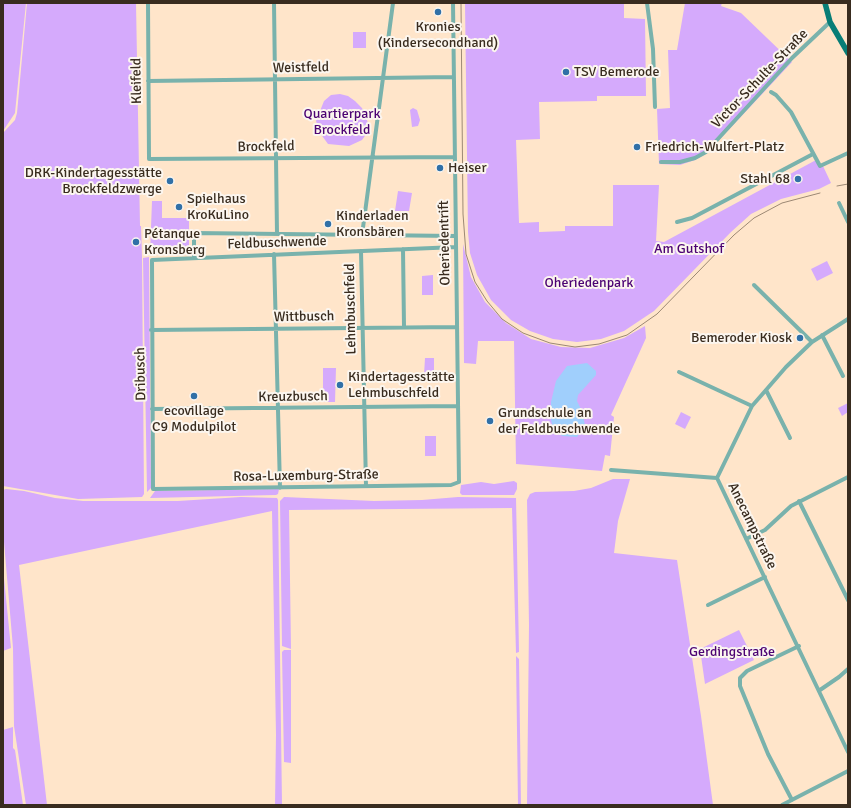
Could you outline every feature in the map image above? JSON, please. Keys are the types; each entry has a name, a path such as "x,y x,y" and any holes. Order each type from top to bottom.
{"main road":[{"path":"825,3 830,22 848,53"}],"street":[{"name":"Kleifeld","path":"148,3 149,159"},
{"path":"274,3 277,234"},
{"path":"362,235 393,3"},
{"name":"Oheriedentrift","path":"453,3 459,482"},
{"path":"647,3 653,49 655,107"},
{"name":"Victor-Schulte-Straße","path":"661,162 680,162 695,158 706,152 792,58 830,22"},
{"name":"Weistfeld","path":"148,81 454,77"},
{"path":"771,92 776,95 791,112 819,165 823,166 848,153"},
{"path":"677,222 692,218 813,154"},
{"name":"Brockfeld","path":"149,159 455,157"},
{"path":"839,203 848,222"},
{"name":"Feldbuschwende","path":"194,257 194,233 456,236"},
{"name":"Feldbuschwende","path":"152,260 194,257 456,247"},
{"path":"403,249 404,327"},
{"name":"Lehmbuschfeld","path":"361,251 366,486"},
{"path":"274,254 280,488"},
{"name":"Dribusch","path":"152,260 151,330 153,489"},
{"path":"754,286 812,342"},
{"name":"Anecampstraße","path":"848,319 812,342 786,367 752,406 717,478 799,646 848,752"},
{"name":"Wittbusch","path":"151,330 457,327"},
{"path":"822,335 843,376"},
{"path":"678,372 752,406"},
{"path":"766,390 790,438"},
{"name":"Kreuzbusch","path":"152,410 458,406"},
{"path":"611,470 717,478"},
{"path":"746,539 765,530 791,506 799,501 848,477"},
{"name":"Rosa-Luxemburg-Straße","path":"153,489 451,485 459,482"},
{"path":"799,501 848,600"},
{"path":"708,605 765,577"},
{"path":"792,800 768,754 740,686 740,678 746,671 799,646"},
{"path":"820,690 848,669"},
{"path":"782,805 848,771"}],"green space":[{"path":"3,3 26,3 15,113 3,131"},
{"path":"27,3 136,3 140,226 142,257 144,494 142,497 78,499 3,486 3,133 15,120 17,113"},
{"name":"Oheriedenpark","path":"465,3 624,3 624,18 645,19 646,96 597,96 597,101 539,102 540,139 516,140 519,223 539,222 539,232 565,231 565,226 613,226 613,185 659,185 656,241 664,242 816,160 823,166 831,183 819,189 781,199 751,214 731,232 654,311 624,331 601,339 577,342 553,339 530,331 511,320 491,300 477,275 470,253 468,232"},
{"path":"685,3 722,3 721,6 741,13 792,62 707,153 695,160 680,165 659,164 657,109 670,108 668,50 677,50"},
{"path":"353,32 366,32 366,48 353,48"},
{"name":"Quartierpark Brockfeld","path":"340,94 348,96 362,108 369,127 362,140 349,146 328,144 320,133 316,121 324,101 331,95"},
{"path":"413,108 417,110 420,120 418,126 412,127 410,110"},
{"path":"398,191 412,193 409,211 395,211"},
{"path":"152,201 162,201 162,218 189,218 189,253 150,254"},
{"path":"463,244 471,277 485,302 506,323 531,339 561,347 590,348 624,338 645,326 646,338 611,415 614,417 610,456 605,455 602,471 516,464 514,341 478,341 476,364 464,363"},
{"path":"149,257 151,488 147,492 143,258"},
{"path":"827,261 833,273 817,281 811,269"},
{"path":"433,275 433,295 422,295 422,276"},
{"path":"425,358 434,358 434,375 424,375"},
{"path":"323,368 336,368 335,402 323,402"},
{"path":"848,403 848,412 842,416 838,408"},
{"path":"681,412 691,417 685,429 675,424"},
{"path":"425,436 436,436 436,456 425,456"},
{"path":"613,479 630,479 618,521 614,553 677,560 713,805 527,805 529,625 527,500 530,494 535,492 574,491 591,488"},
{"path":"514,481 517,483 517,489 514,495 462,495 460,493 461,485 481,482 494,484"},
{"path":"279,489 278,494 276,495 150,498 155,491"},
{"path":"3,490 24,491 55,498 83,501 178,501 241,497 277,498 282,805 275,805 276,735 272,511 19,565 47,805 26,805 14,726 13,648 3,530"},
{"path":"284,497 374,501 422,500 458,497 516,498 519,652 516,653 512,508 289,510 291,649 282,646 280,501"},
{"path":"3,568 11,648 3,651"},
{"name":"Gerdingstraße","path":"739,630 754,660 705,684 700,649"},
{"path":"284,650 291,650 291,763 284,762 282,652"},
{"path":"516,656 519,659 521,805 518,805"},
{"path":"13,727 13,748 15,750 23,805 3,805 3,730"}],"water":[{"path":"587,363 596,371 596,375 578,395 577,401 582,411 585,425 577,437 562,436 553,428 551,420 551,402 556,381 567,366"}],"tram line":[{"path":"461,3 463,214 466,254 475,282 487,301 502,319 523,333 550,343 575,347 599,344 627,335 657,314 734,235 754,218 782,203 820,193"},
{"path":"837,186 848,184"}],"place":[{"name":"Kronies (Kindersecondhand)","path":"438,12"},
{"name":"TSV Bemerode","path":"566,72"},
{"name":"Friedrich-Wulfert-Platz","path":"637,147"},
{"name":"Heiser","path":"440,168"},
{"name":"Stahl 68","path":"798,179"},
{"name":"DRK-Kindertagesstätte Brockfeldzwerge","path":"170,181"},
{"name":"Spielhaus KroKuLino","path":"179,207"},
{"name":"Kinderladen Kronsbären","path":"328,224"},
{"name":"Pétanque Kronsberg","path":"136,242"},
{"name":"Bemeroder Kiosk","path":"800,338"},
{"name":"Kindertagesstätte Lehmbuschfeld","path":"340,385"},
{"name":"ecovillage C9 Modulpilot","path":"194,396"},
{"name":"Grundschule an der Feldbuschwende","path":"490,421"}],"park label":[{"name":"Am Gutshof","path":"689,249"}]}
